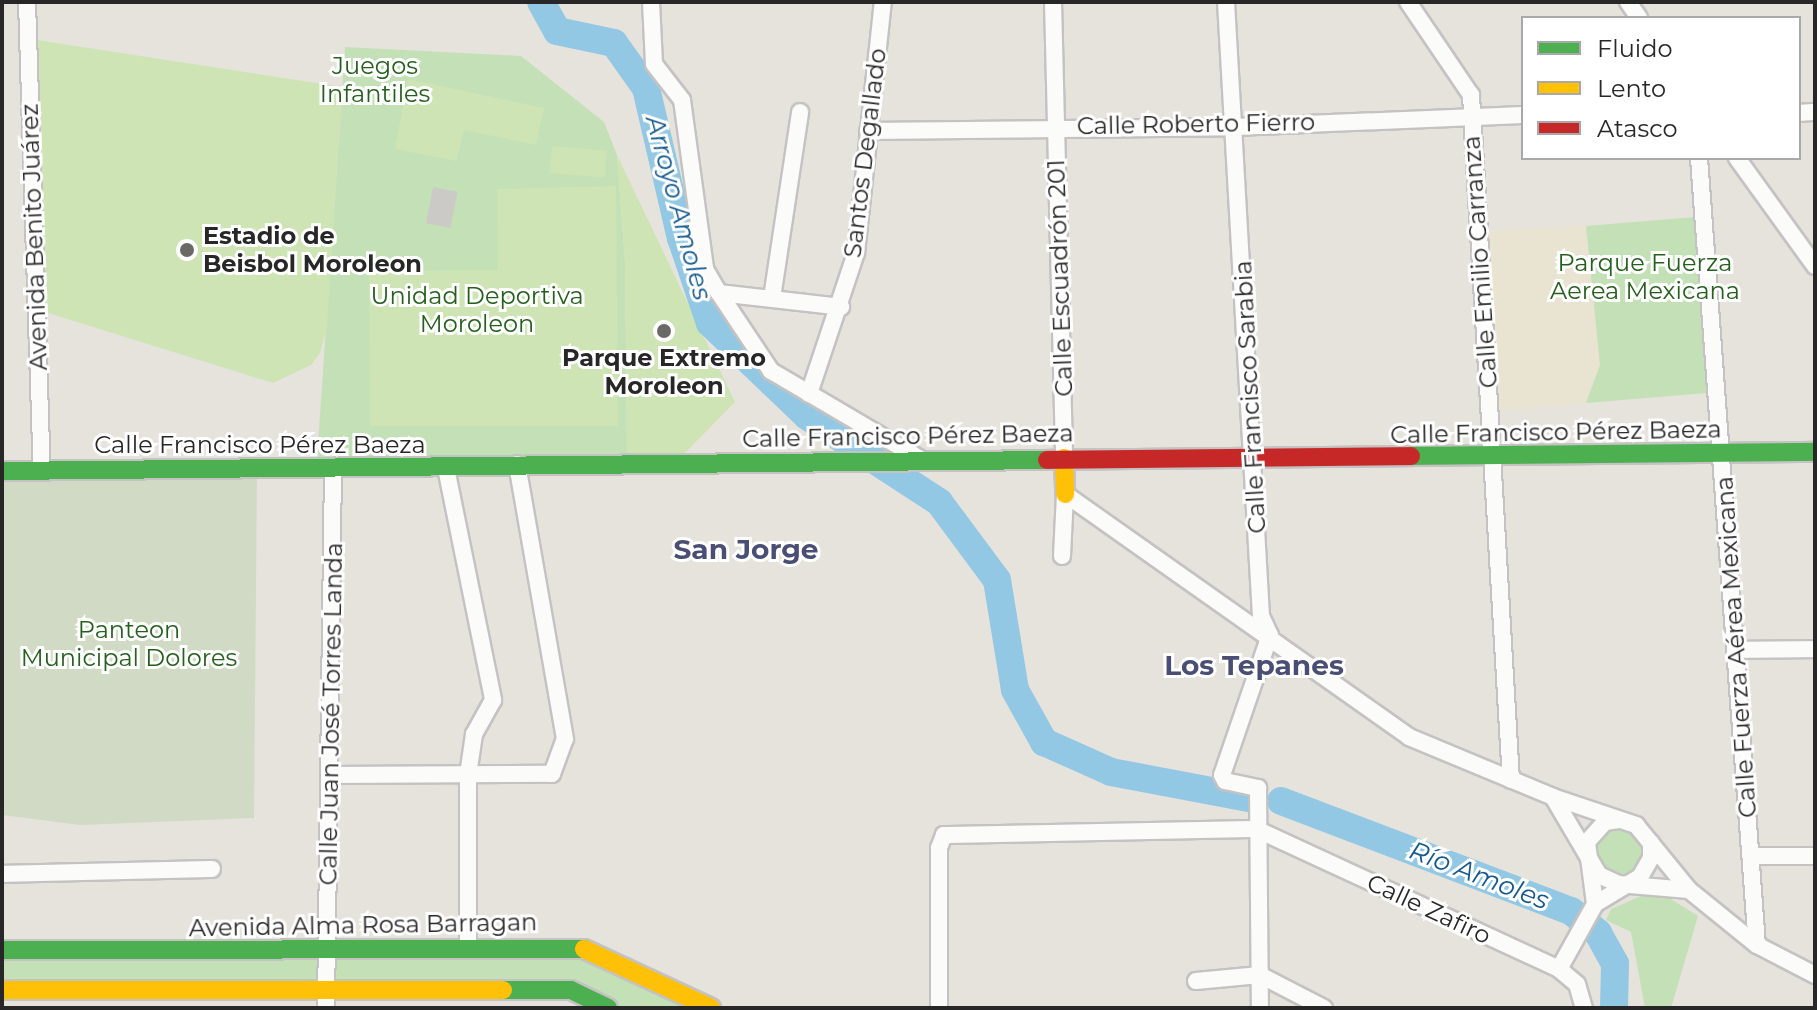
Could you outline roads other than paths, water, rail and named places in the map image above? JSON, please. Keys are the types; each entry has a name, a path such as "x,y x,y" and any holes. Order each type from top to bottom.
{"street":[{"name":"Avenida Benito Juárez","path":"27,2 42,471"},
{"path":"651,2 654,64 682,100 705,269 719,293 771,371 922,461"},
{"name":"Santos Degallado","path":"809,394 841,307 856,253 883,2"},
{"name":"Calle Escuadrón 201","path":"1053,2 1064,458"},
{"name":"Calle Francisco Sarabia","path":"1226,2 1255,458 1261,616 1270,635"},
{"name":"Calle Emilio Carranza","path":"1408,2 1471,95 1511,780"},
{"path":"772,298 800,112"},
{"name":"Calle Roberto Fierro","path":"868,131 1056,126 1235,127 1521,115"},
{"name":"Calle Fuerza Aérea Mexicana","path":"1699,160 1757,945"},
{"path":"1738,160 1815,266"},
{"path":"719,293 841,307"},
{"name":"Calle Francisco Pérez Baeza","path":"2,471 1815,452"},
{"path":"1062,556 1064,458"},
{"path":"331,775 552,774 565,739 517,464"},
{"name":"Calle Juan José Torres Landa","path":"326,998 333,468"},
{"path":"446,468 493,700 474,734 468,775 468,950"},
{"path":"1065,494 1165,569 1270,635 1409,737 1553,797 1643,830 1689,890 1757,945 1815,975"},
{"path":"1260,1008 1258,788 1225,781 1222,775 1270,635"},
{"path":"1735,650 1815,649"},
{"path":"1553,797 1588,862 1599,875 1623,885 1689,890"},
{"path":"1594,909 1588,862 1591,836 1605,822 1624,821"},
{"path":"939,1008 939,848 944,835 1256,825"},
{"name":"Calle Zafiro","path":"1256,825 1559,969 1577,984 1584,1008"},
{"path":"1559,969 1576,945 1594,909 1648,868 1650,842"},
{"path":"1751,856 1815,856"},
{"path":"2,874 212,869"},
{"name":"Avenida Alma Rosa Barragan","path":"2,950 327,952 580,947 711,1008"},
{"path":"1196,981 1260,975 1324,1008"},
{"path":"2,990 326,998 571,990 608,1008"}],"waterway":[{"name":"Arroyo Amoles","path":"541,2 557,31 614,43 646,88 681,238 710,323 807,416 939,502 997,580 1015,690 1044,742 1111,772 1249,798"},
{"name":"Río Amoles","path":"1281,801 1571,911 1598,933 1615,964 1614,1008"}],"place":[{"name":"Estadio de Beisbol Moroleon","path":"187,250"},
{"name":"Parque Extremo Moroleon","path":"664,331"}],"district":[{"name":"San Jorge","path":"746,549"},
{"name":"Los Tepanes","path":"1254,665"}],"park label":[{"name":"Juegos Infantiles","path":"375,80"},
{"name":"Parque Fuerza Aerea Mexicana","path":"1645,277"},
{"name":"Unidad Deportiva Moroleon","path":"477,310"},
{"name":"Panteon Municipal Dolores","path":"129,644"}]}
